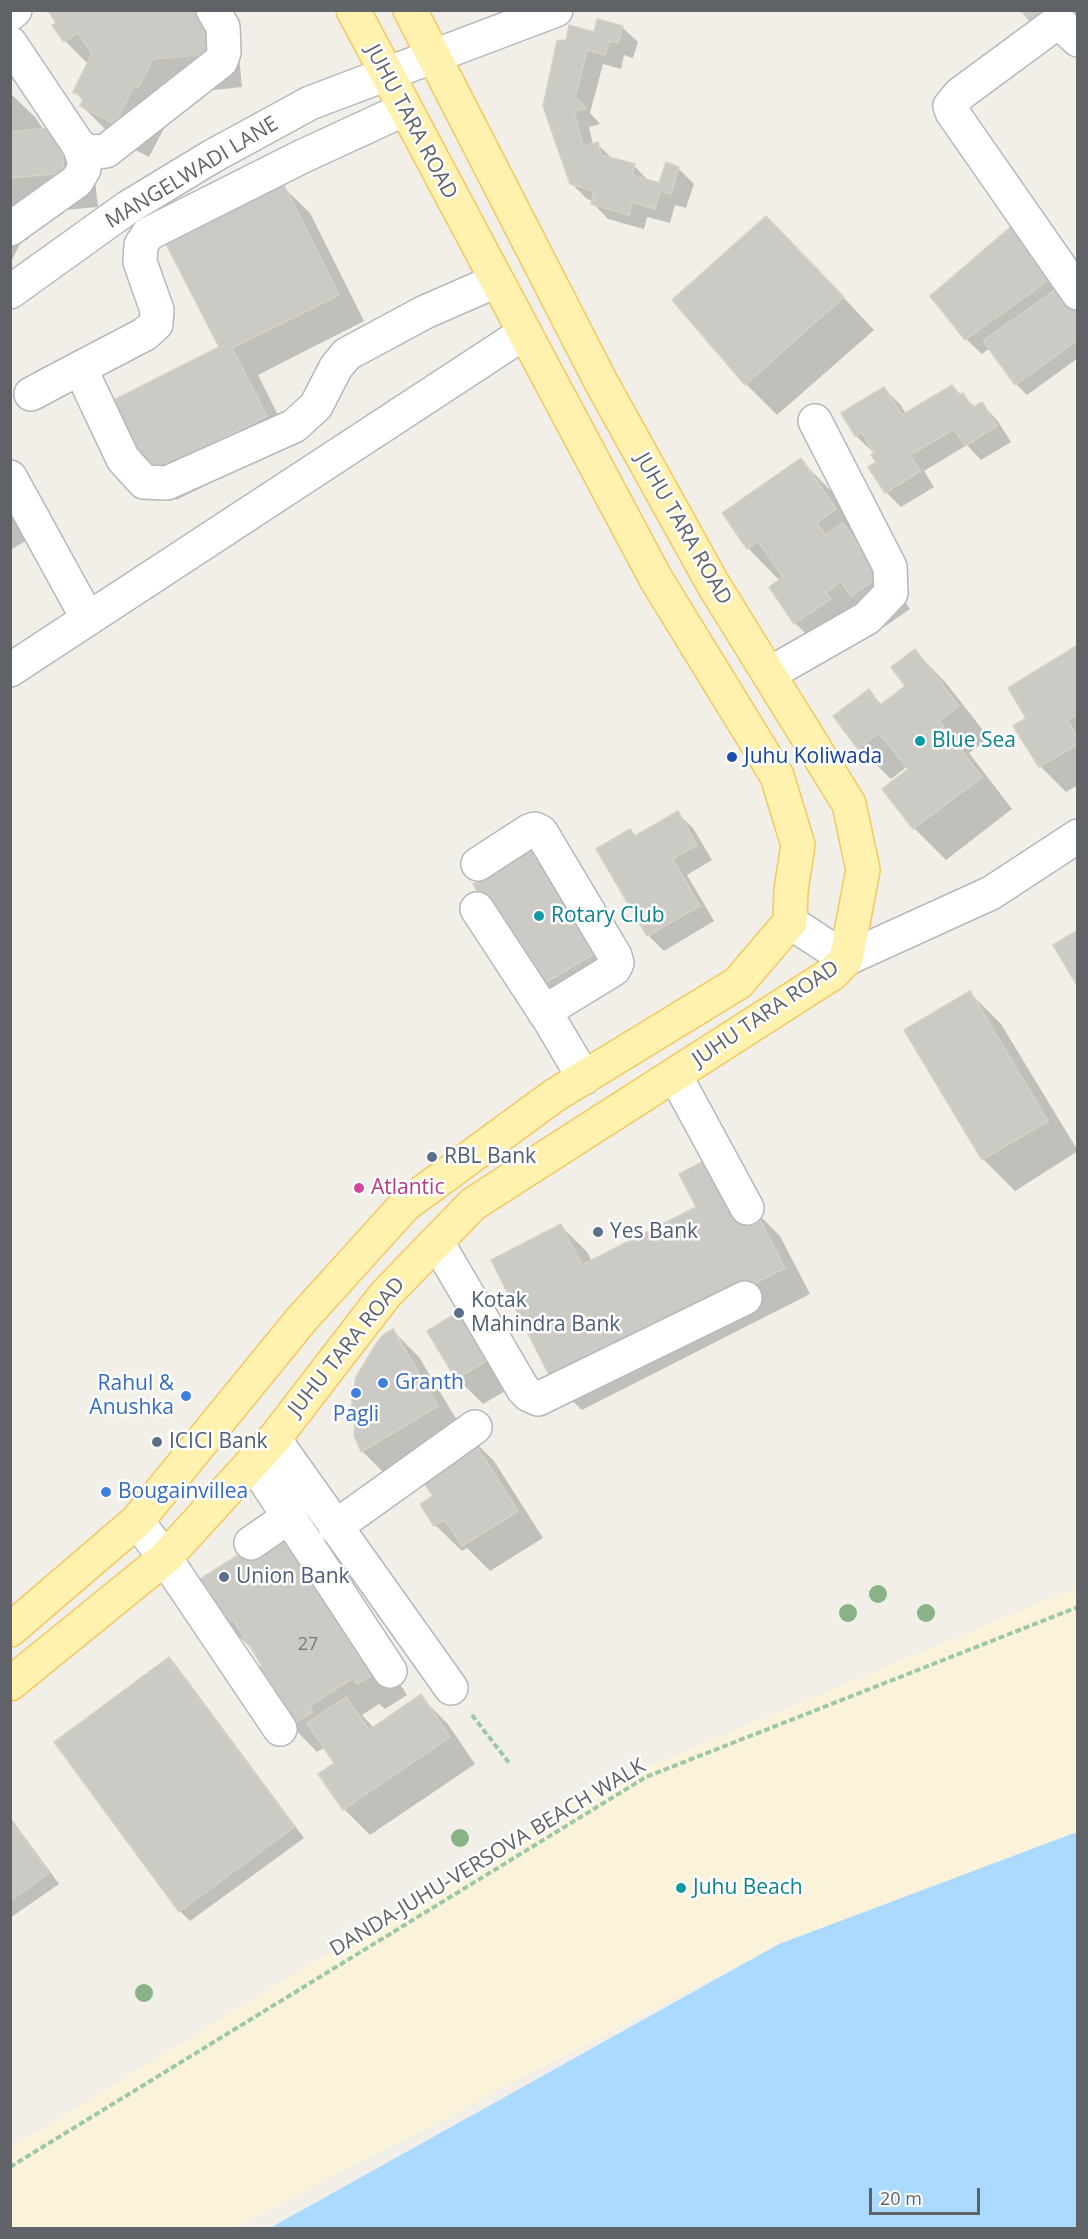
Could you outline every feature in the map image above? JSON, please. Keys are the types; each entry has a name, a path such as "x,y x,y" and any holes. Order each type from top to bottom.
{"main road":[{"name":"JUHU TARA ROAD","path":"10,1630 137,1521 301,1320 405,1205 555,1095 738,983 790,922 791,890 798,845 777,776 657,579 353,10"},
{"name":"JUHU TARA ROAD","path":"10,1684 165,1558 263,1451 384,1295 473,1204 833,973 846,959 862,870 849,804 713,584 601,382 410,10"}],"street":[{"path":"10,14 15,10"},
{"path":"79,146 90,152 106,151 221,61 224,52 223,27 213,10"},
{"name":"MANGELWADI LANE","path":"10,292 127,208 211,157 310,104 556,10"},
{"path":"1077,40 1062,25 1055,24 960,94 950,106 1077,293"},
{"path":"10,43 79,146 84,160 84,169 77,181 10,229"},
{"path":"31,394 145,334 156,324 157,310 140,262 141,245 148,234 301,157 405,109"},
{"path":"80,368 123,459 144,482 168,483 294,426 316,406 336,367 346,354 425,312 496,281"},
{"path":"10,670 524,333"},
{"path":"769,674 867,618 891,593 890,567 815,421"},
{"path":"10,477 23,529 88,619"},
{"path":"478,864 529,831 535,829 541,832 615,956 617,963 614,969 544,1012"},
{"path":"790,922 846,959 991,893 1077,836"},
{"path":"477,909 584,1078"},
{"path":"675,1074 747,1208"},
{"path":"437,1242 523,1389 538,1399 745,1298"},
{"path":"335,1527 475,1427"},
{"path":"263,1451 290,1516 386,1664 413,1635"},
{"path":"263,1451 335,1527 452,1688"},
{"path":"251,1543 290,1516"},
{"path":"137,1521 165,1558 280,1729"}],"path":[{"name":"DANDA-JUHU-VERSOVA BEACH WALK","path":"10,2166 646,1777 1077,1607"},
{"path":"452,1688 510,1764"}],"sand":[{"name":"Juhu Beach","path":"1077,1587 1077,1832 779,1944 234,2228 11,2228 11,2148 595,1789"}],"water":[{"path":"1077,1832 1077,2228 270,2228 779,1944"}],"building":[{"path":"48,10 205,10 209,54 153,59 138,88 134,86 115,124 80,106 84,98 73,92 92,53 78,33 64,42 52,25 56,23"},
{"path":"1021,10 1060,10 1036,30"},
{"path":"597,19 623,26 618,43 609,41 605,55 587,50 575,97 586,108 574,111 583,146 598,142 601,155 635,164 632,175 659,183 666,162 679,167 671,194 660,191 655,209 632,202 629,215 591,204 594,191 570,184 543,106 557,41 566,40 569,25 594,32"},
{"path":"60,127 64,173 10,178 10,132"},
{"path":"284,185 339,295 232,348 267,416 149,475 112,401 219,347 166,244"},
{"path":"766,216 844,297 745,385 672,300"},
{"path":"1014,224 1053,277 965,340 930,296"},
{"path":"1062,285 1078,307 1078,340 1015,385 983,341"},
{"path":"952,385 959,395 963,393 972,408 982,402 997,426 965,446 954,429 910,455 920,471 885,493 868,467 876,462 871,455 874,453 862,433 855,436 841,413 884,387 902,415"},
{"path":"801,458 836,509 817,523 825,535 843,523 879,577 851,596 841,582 826,592 831,599 794,624 769,587 783,577 758,541 747,549 722,513"},
{"path":"1078,645 1078,713 1067,720 1078,738 1078,744 1039,767 1013,726 1026,718 1008,688"},
{"name":"Blue Sea","path":"915,649 959,706 939,721 982,777 913,829 882,789 908,769 879,733 858,749 833,716 869,689 880,705 905,686 891,667"},
{"path":"678,811 697,845 672,859 700,906 647,936 596,849 630,829 635,836"},
{"name":"Rotary Club","path":"542,843 604,948 536,988 473,884"},
{"path":"1078,930 1078,987 1053,945"},
{"path":"970,991 1048,1121 982,1160 904,1030"},
{"path":"714,1156 754,1208 785,1268 554,1385 491,1260 561,1224 582,1265 696,1207 679,1174"},
{"path":"470,1305 499,1353 456,1379 427,1331"},
{"path":"393,1329 438,1406 361,1452 354,1435 355,1425 352,1414 356,1377 376,1344 383,1335"},
{"path":"468,1433 518,1511 462,1546 445,1520 434,1526 420,1504 433,1496 419,1475"},
{"path":"289,1523 382,1669 357,1684 353,1678 309,1706 313,1712 290,1726 254,1671 262,1666 233,1619 225,1624 197,1581"},
{"path":"169,1657 294,1827 179,1912 54,1742"},
{"path":"421,1694 450,1737 343,1810 318,1774 334,1763 307,1723 346,1697 369,1730"},
{"path":"10,1819 49,1873 10,1901"}],"place":[{"name":"Blue Sea","path":"920,741"},
{"name":"Juhu Koliwada","path":"732,757"},
{"name":"Rotary Club","path":"539,916"},
{"name":"RBL Bank","path":"432,1157"},
{"name":"Atlantic","path":"359,1188"},
{"name":"Yes Bank","path":"598,1232"},
{"name":"Kotak Mahindra Bank","path":"459,1313"},
{"name":"Granth","path":"383,1383"},
{"name":"Pagli","path":"356,1393"},
{"name":"Rahul & Anushka","path":"186,1396"},
{"name":"ICICI Bank","path":"157,1442"},
{"name":"Bougainvillea","path":"106,1492"},
{"name":"Union Bank","path":"224,1577"},
{"name":"Juhu Beach","path":"681,1888"}]}
